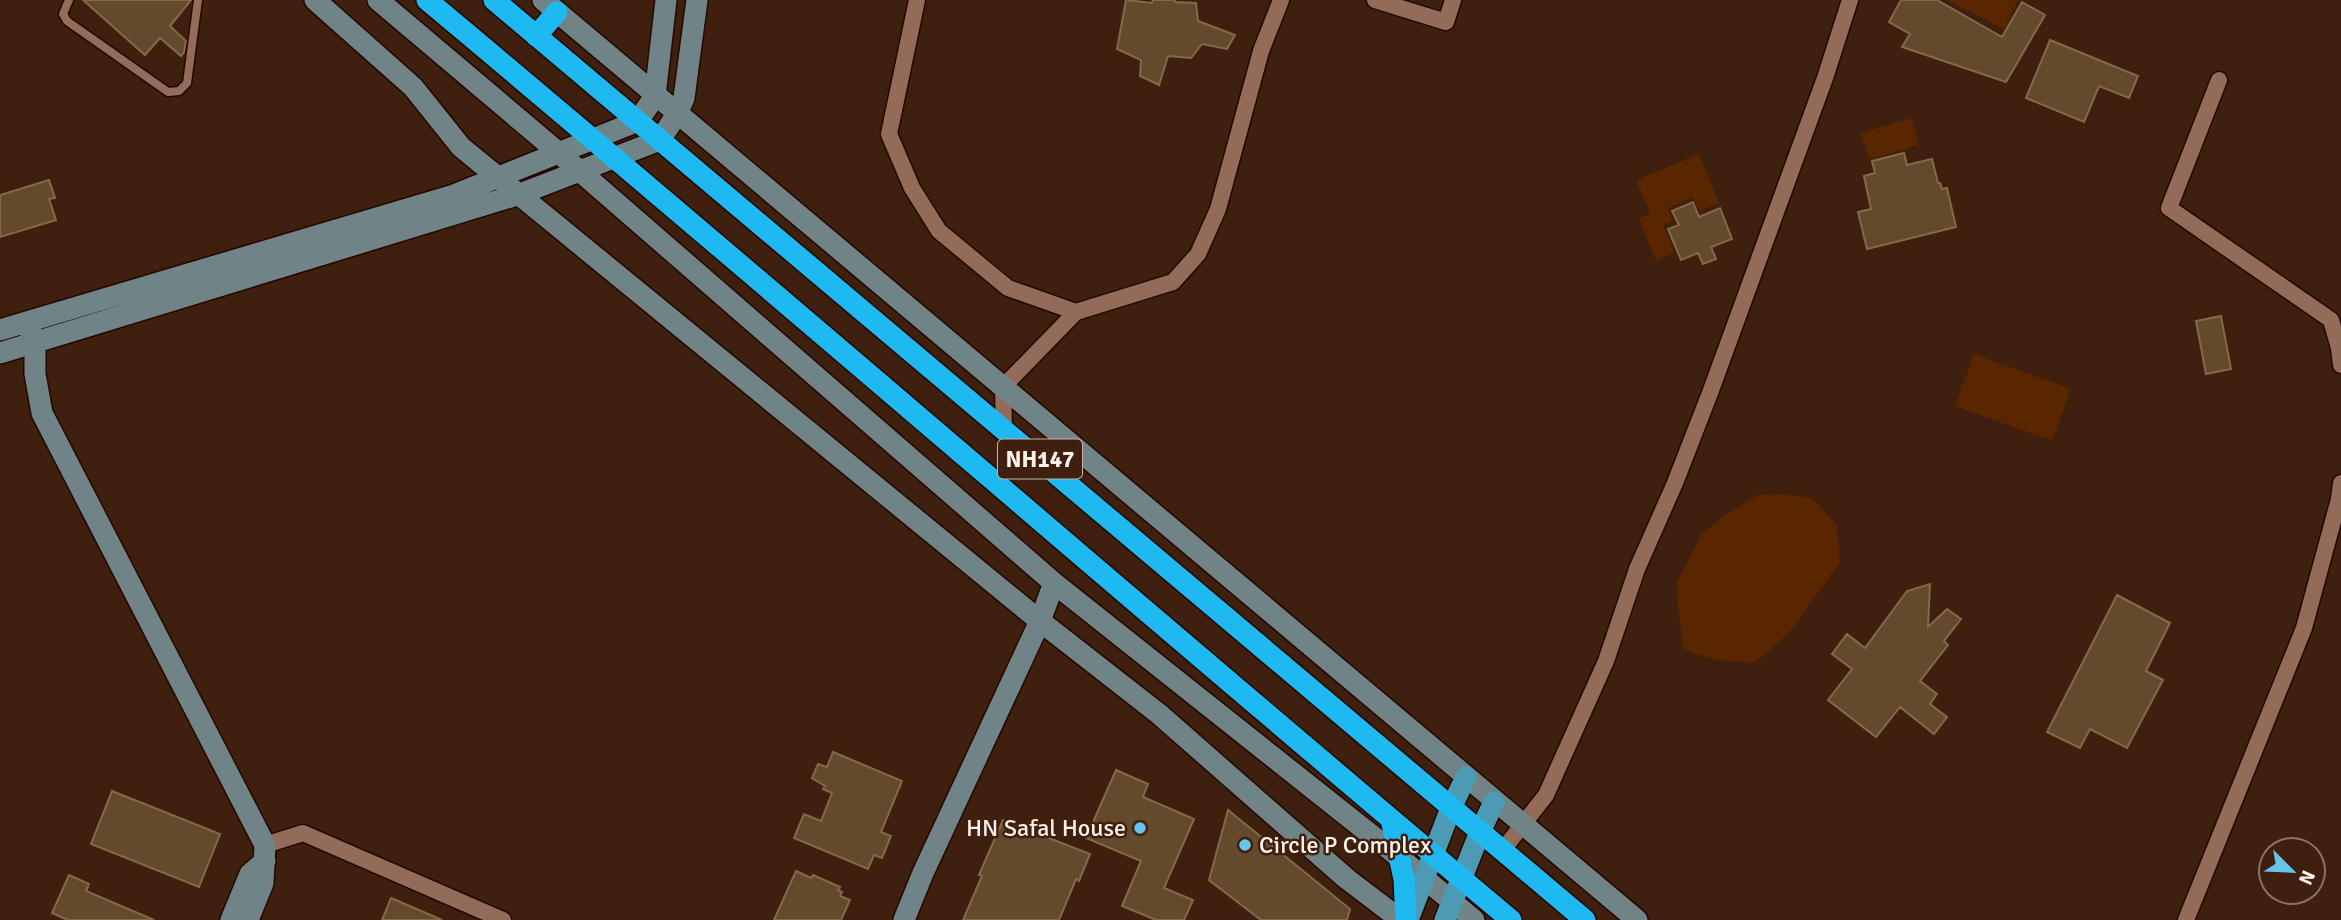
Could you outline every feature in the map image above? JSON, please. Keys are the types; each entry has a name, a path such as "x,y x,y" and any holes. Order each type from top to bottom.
{"highway":[{"name":"NH147","path":"427,0 1511,920"},
{"name":"NH147","path":"494,0 1586,920"},
{"path":"537,36 550,6"},
{"path":"1391,819 1404,879 1405,920"}],"main road":[{"path":"1405,920 1466,776"},
{"path":"1449,910 1479,832 1494,802"}],"street":[{"path":"315,0 414,87 461,147 1040,621 1159,714 1347,879 1405,920"},
{"path":"378,0 559,153 1054,583 1399,857 1424,878 1449,910 1474,920"},
{"path":"0,353 31,332 454,195 638,121 655,96 666,0"},
{"path":"0,330 31,332 520,194 617,159 660,140 684,98 697,0"},
{"path":"917,0 889,134 912,188 939,232 1008,288 1076,312"},
{"path":"1004,429 1003,387 1076,312 1173,282 1198,254 1218,209 1261,51 1281,0"},
{"path":"1375,0 1446,22 1453,0"},
{"path":"1502,851 1546,796 1606,661 1637,569 1675,483 1710,393 1825,78 1850,0"},
{"path":"550,6 1637,920"},
{"path":"2219,80 2169,208 2336,323 2341,365"},
{"path":"31,332 42,413 265,853 263,883 248,920"},
{"path":"2186,920 2304,628 2341,483"},
{"path":"904,920 923,873 1040,621 1054,583"},
{"path":"1324,702 1347,675"},
{"path":"231,920 250,874 265,853 303,833 503,920"},
{"path":"1586,920 1606,895"}],"lane":[{"path":"69,0 63,14 67,21 168,92 179,91 187,83 198,0"}],"shaded area":[{"path":"1947,0 2018,0 2004,29"},
{"path":"1912,118 1919,145 1869,159 1861,133"},
{"path":"1699,154 1719,203 1700,211 1693,197 1668,208 1673,221 1663,225 1674,253 1656,261 1639,219 1650,213 1636,180"},
{"path":"1974,354 2071,389 2052,441 1955,406"},
{"path":"1781,494 1812,498 1837,525 1840,563 1788,634 1755,663 1709,658 1683,648 1677,582 1701,535 1721,518 1757,495"}],"building":[{"path":"83,0 191,0 170,26 186,41 184,52 181,56 160,38 145,55"},
{"path":"1126,0 1196,3 1198,21 1235,35 1227,49 1202,44 1191,58 1168,56 1159,85 1140,76 1141,60 1117,49"},
{"path":"1901,0 1937,0 2002,37 2022,2 2045,15 2006,82 1902,47 1910,34 1889,22"},
{"path":"2050,40 2138,76 2129,98 2099,86 2084,122 2026,98"},
{"path":"1904,153 1907,165 1932,159 1938,183 1942,189 1947,188 1956,227 1867,249 1858,212 1871,209 1864,176 1875,173 1872,161"},
{"path":"49,180 55,198 49,199 56,220 0,237 0,195"},
{"path":"1693,202 1699,217 1720,208 1732,239 1711,247 1716,259 1703,264 1698,253 1681,260 1668,229 1679,225 1672,211"},
{"path":"2221,316 2231,369 2206,374 2196,321"},
{"path":"1930,584 1928,627 1947,609 1961,619 1944,641 1948,645 1920,681 1937,694 1930,704 1947,717 1934,734 1900,707 1876,737 1828,700 1852,669 1832,654 1847,634 1865,648 1907,591"},
{"path":"2117,595 2170,623 2146,671 2163,680 2127,748 2090,729 2080,748 2047,732"},
{"path":"833,752 902,781 881,832 891,836 882,858 874,855 868,869 794,838 804,814 821,821 832,793 823,789 825,786 812,778 818,764 827,767"},
{"name":"HN Safal House","path":"1116,770 1148,784 1143,797 1194,819 1164,888 1193,900 1184,920 1156,920 1122,906 1141,861 1086,838"},
{"path":"112,791 220,834 199,887 91,844"},
{"name":"Circle P Complex","path":"1228,810 1350,909 1347,920 1261,920 1209,880"},
{"path":"1003,820 1090,854 1059,920 963,920"},
{"path":"796,871 840,887 840,896 850,900 841,920 774,920"},
{"path":"69,875 89,884 86,891 154,920 68,920 52,913"},
{"path":"391,898 442,920 382,920"}],"place":[{"name":"HN Safal House","path":"1140,828"},
{"name":"Circle P Complex","path":"1245,845"}]}
